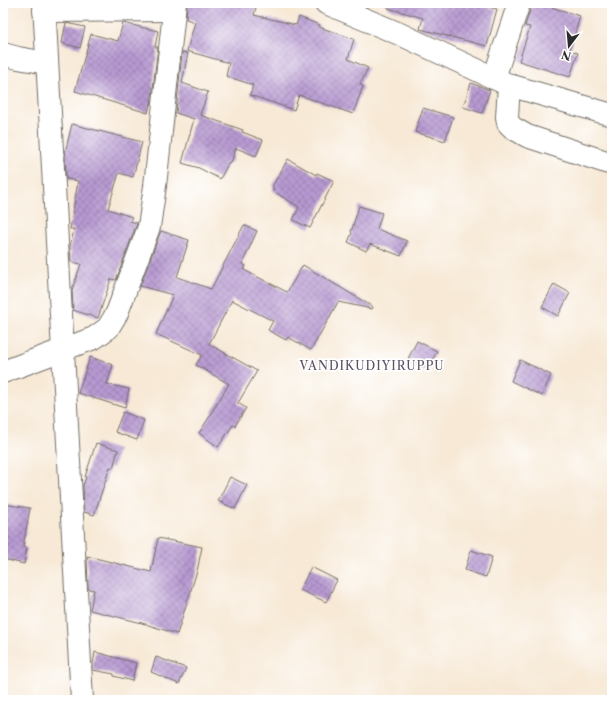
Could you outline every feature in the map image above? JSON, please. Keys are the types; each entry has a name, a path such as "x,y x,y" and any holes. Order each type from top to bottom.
{"street":[{"path":"326,3 402,35 502,81 612,114"},
{"path":"519,3 502,81 508,123 513,128 527,136 612,164"},
{"path":"3,372 63,350 94,338 108,328 117,313 149,227 175,7 44,7 25,59 63,350 82,700"}],"building":[{"path":"187,3 257,3 254,15 296,25 299,17 320,25 319,27 354,39 348,59 368,68 360,84 363,86 353,114 299,95 294,110 250,95 253,85 226,76 229,63 187,51 195,22 186,19"},
{"path":"388,3 472,3 497,9 487,46 420,29 423,18 388,8"},
{"path":"531,3 538,3 580,16 570,50 578,53 570,77 519,61 530,27 525,26"},
{"path":"66,23 85,27 80,48 62,43"},
{"path":"123,23 158,31 155,47 158,47 151,105 150,104 148,113 75,91 91,34 118,41"},
{"path":"182,52 188,53 182,83 208,92 200,115 243,130 242,132 263,140 256,156 236,148 231,163 229,162 220,179 199,168 182,163 194,119 176,113"},
{"path":"471,83 490,90 482,113 463,107"},
{"path":"423,108 453,117 445,141 415,132"},
{"path":"72,124 142,142 133,177 119,173 108,209 132,217 130,221 137,223 116,280 111,279 98,318 73,310 72,290 81,264 71,262 70,247 74,229 70,229 78,181 66,179 65,153"},
{"path":"288,159 316,175 317,173 334,181 310,228 293,220 299,207 273,191 273,185"},
{"path":"359,206 382,213 377,229 407,241 401,256 370,244 366,251 348,242"},
{"path":"244,225 257,231 242,264 246,266 244,270 287,292 303,265 373,307 372,309 338,302 311,350 288,337 286,340 268,330 273,321 232,300 209,344 257,371 238,403 246,408 235,426 233,425 218,447 199,433 229,384 196,365 202,355 156,334 173,295 140,286 161,231 189,240 177,277 211,289"},
{"path":"554,284 570,293 558,316 542,307"},
{"path":"417,341 437,351 428,369 408,359"},
{"path":"90,357 113,365 107,384 129,389 125,408 78,393"},
{"path":"520,360 551,375 542,396 511,381"},
{"path":"123,412 144,420 137,440 115,432"},
{"path":"96,443 118,450 113,468 110,467 94,515 84,512 83,486"},
{"path":"230,477 247,485 235,509 218,501"},
{"path":"3,504 30,508 23,547 27,548 24,564 3,559"},
{"path":"158,538 202,547 197,571 177,634 142,623 90,610 94,590 88,589 87,556 151,572"},
{"path":"471,550 492,557 486,577 465,570"},
{"path":"311,567 337,580 326,602 300,590"},
{"path":"95,652 136,663 132,681 114,676 114,674 93,670"},
{"path":"156,657 186,668 179,684 151,672"}],"district":[{"name":"VANDIKUDIYIRUPPU","path":"372,366"}]}
